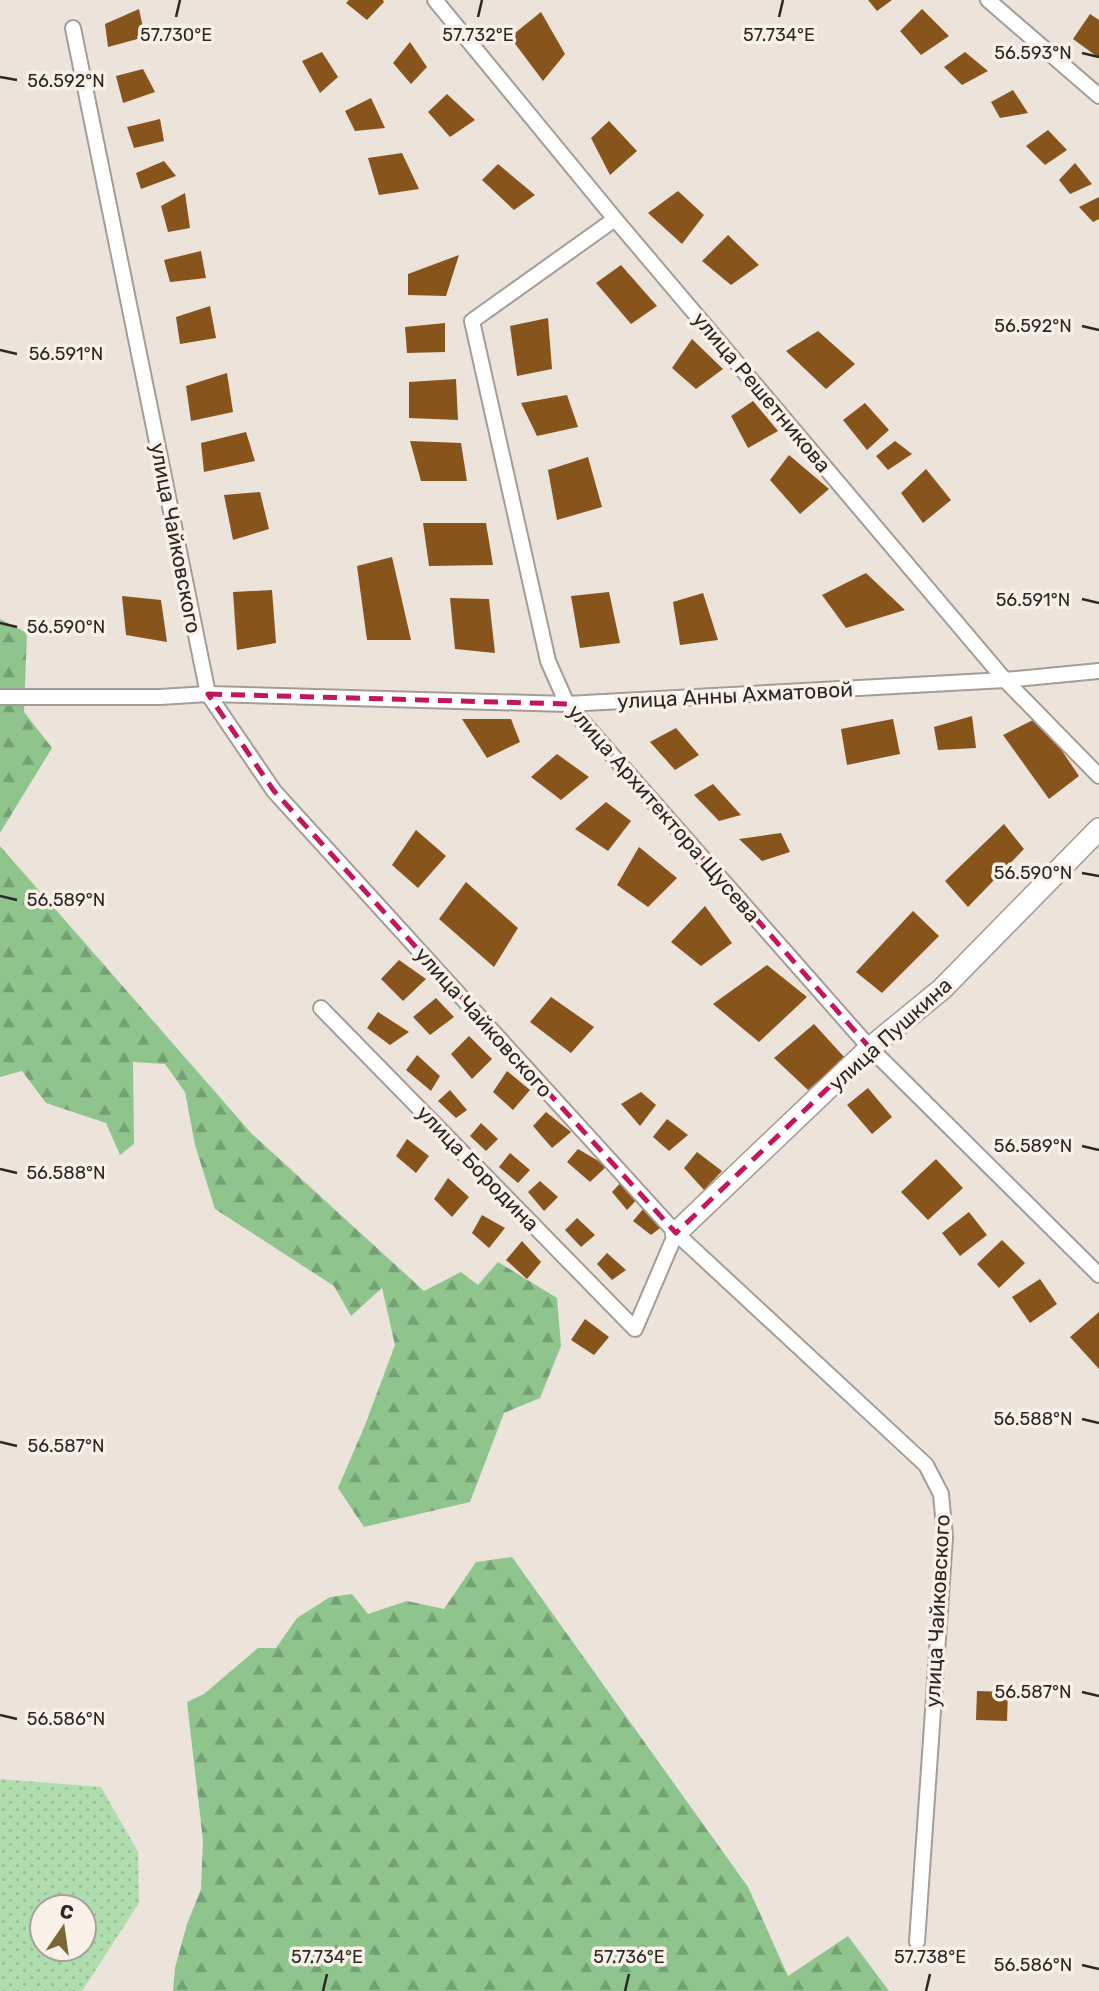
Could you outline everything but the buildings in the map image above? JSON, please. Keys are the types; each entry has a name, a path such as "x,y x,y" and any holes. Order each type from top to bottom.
{"street":[{"name":"улица Решетникова","path":"435,0 615,219 1005,680 1099,776"},
{"path":"988,0 1099,96"},
{"name":"улица Чайковского","path":"73,28 208,694 274,791 676,1233 926,1465 941,1494 944,1537 917,1942"},
{"name":"улица Архитектора Щусева","path":"615,219 471,321 548,661 567,704 870,1048 1099,1275"},
{"name":"улица Анны Ахматовой","path":"0,697 160,697 208,694 567,704 1005,680 1099,671"},
{"name":"улица Пушкина","path":"676,1233 870,1048 942,989 1099,830"},
{"name":"улица Бородина","path":"321,1008 635,1329 676,1233"}],"highlighted area":[{"path":"208,694 567,704 870,1048 676,1233 274,791"}],"green space":[{"path":"0,619 27,633 24,712 52,748 0,833"},
{"path":"0,846 252,1134 424,1291 461,1272 478,1285 498,1262 557,1298 561,1346 540,1398 504,1413 470,1502 364,1527 338,1488 395,1345 382,1288 351,1316 334,1286 215,1209 195,1145 185,1092 165,1064 133,1062 134,1144 120,1155 106,1123 46,1103 22,1071 0,1077"},
{"path":"512,1557 748,1887 788,1976 848,1936 889,1991 173,1991 175,1968 187,1924 201,1889 203,1840 187,1702 204,1694 258,1648 276,1648 297,1618 330,1597 352,1594 368,1614 407,1601 444,1609 476,1562"},
{"path":"0,1779 101,1787 138,1852 139,1903 82,1991 0,1991"}]}
